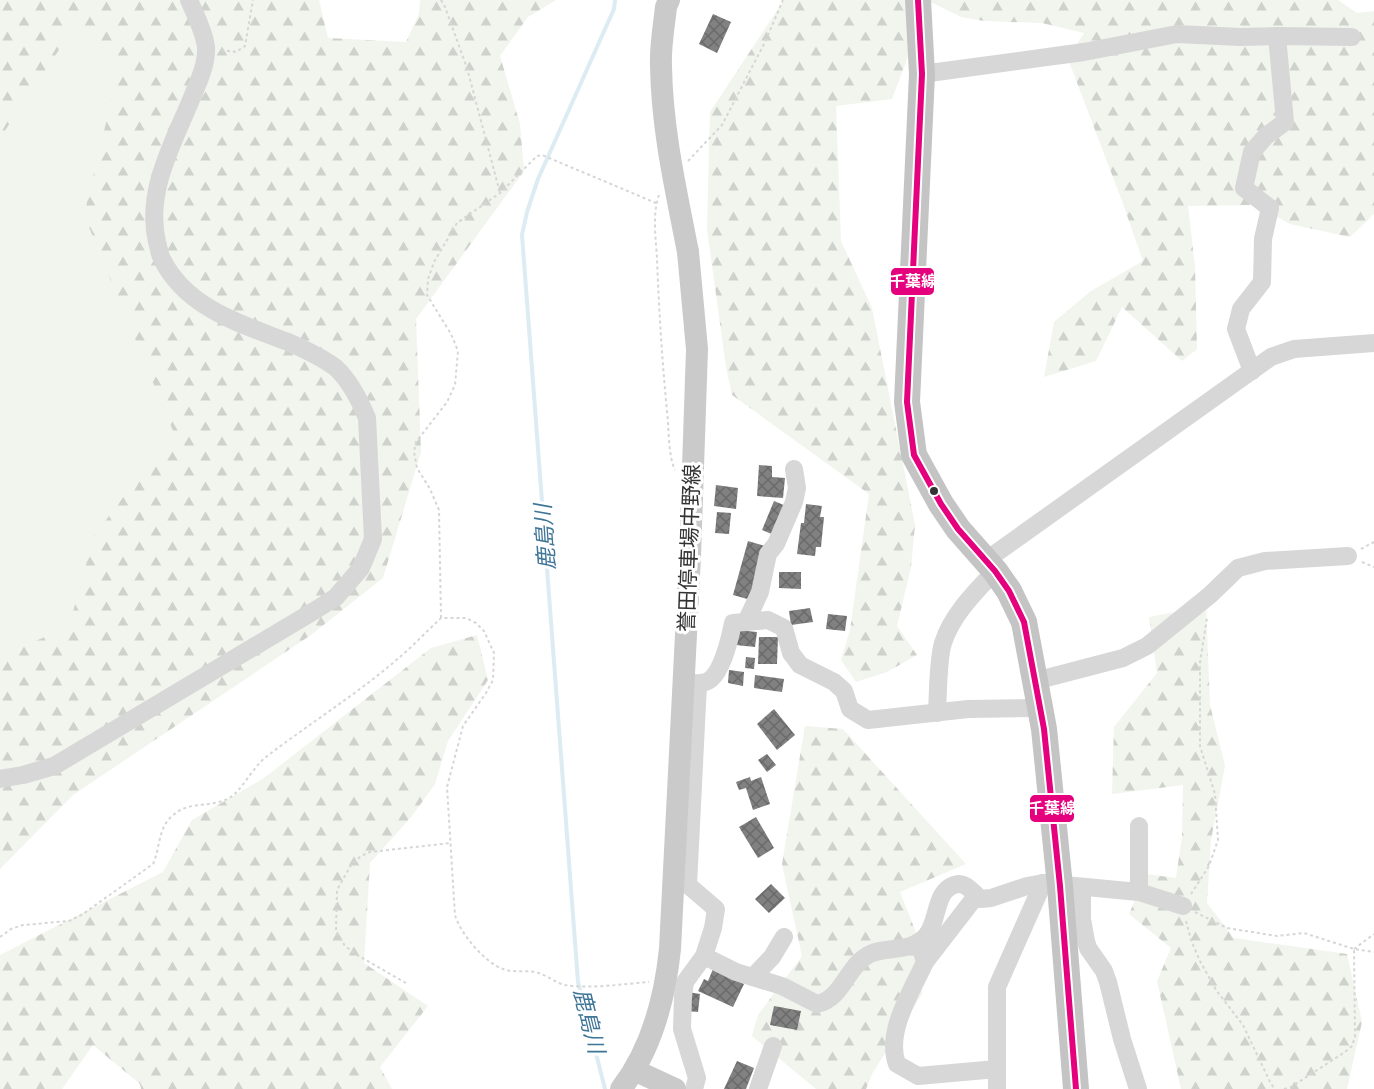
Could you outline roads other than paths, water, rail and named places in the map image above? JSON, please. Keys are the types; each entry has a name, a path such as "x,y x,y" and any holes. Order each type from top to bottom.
{"highway":[{"path":"918,0 922,74 907,402 914,456 958,529 1009,591 1024,622 1040,708 1062,886 1076,1089"}],"main road":[{"name":"誉田停車場中野線","path":"621,1089 634,1070 676,981 691,683 692,488 697,349 688,252 670,164 663,114 660,63 666,7 669,0"},
{"path":"634,1070 675,1089"}],"street":[{"path":"0,779 23,776 54,766 336,597 361,568 373,539 367,418 361,402 351,388 336,369 317,356 222,316 197,301 177,282 161,258 153,225 156,192 162,170 201,75 206,48 189,0"},
{"path":"922,74 1084,52 1177,34 1352,38"},
{"path":"1252,371 1236,329 1241,309 1262,282 1263,238 1270,208 1244,188 1252,152 1266,136 1285,122 1277,36"},
{"path":"937,713 942,643 955,618 974,593 990,566 1271,357 1294,349 1374,343"},
{"path":"746,622 760,592 768,554 776,544 794,502 797,488 794,469"},
{"path":"1035,681 1123,658 1147,646 1210,595 1239,568 1265,561 1348,556"},
{"path":"694,1089 697,1078 682,1029 676,981 704,956 716,909 688,885 691,683 710,681 719,669 734,623 768,620 784,628 791,653 800,665 834,682 844,691 850,709 868,720 969,709 1040,708"},
{"path":"1139,826 1139,892"},
{"path":"704,956 736,972 782,986 817,1004 831,998 868,955 919,942 933,926 941,897 946,890 959,883 966,885 981,899 1027,886 1062,886 1139,892 1183,906"},
{"path":"997,1089 998,987 1062,886"},
{"path":"1062,886 1082,919 1088,948 1104,971 1137,1089"},
{"path":"976,896 925,962 895,1030 893,1044 897,1064 918,1076 997,1069"},
{"path":"753,977 772,957 784,937"},
{"path":"919,942 925,962"},
{"path":"758,1089 773,1046"}],"waterway":[{"name":"鹿島川","path":"605,1089 578,982 522,235 538,179 614,9 615,0"}]}
